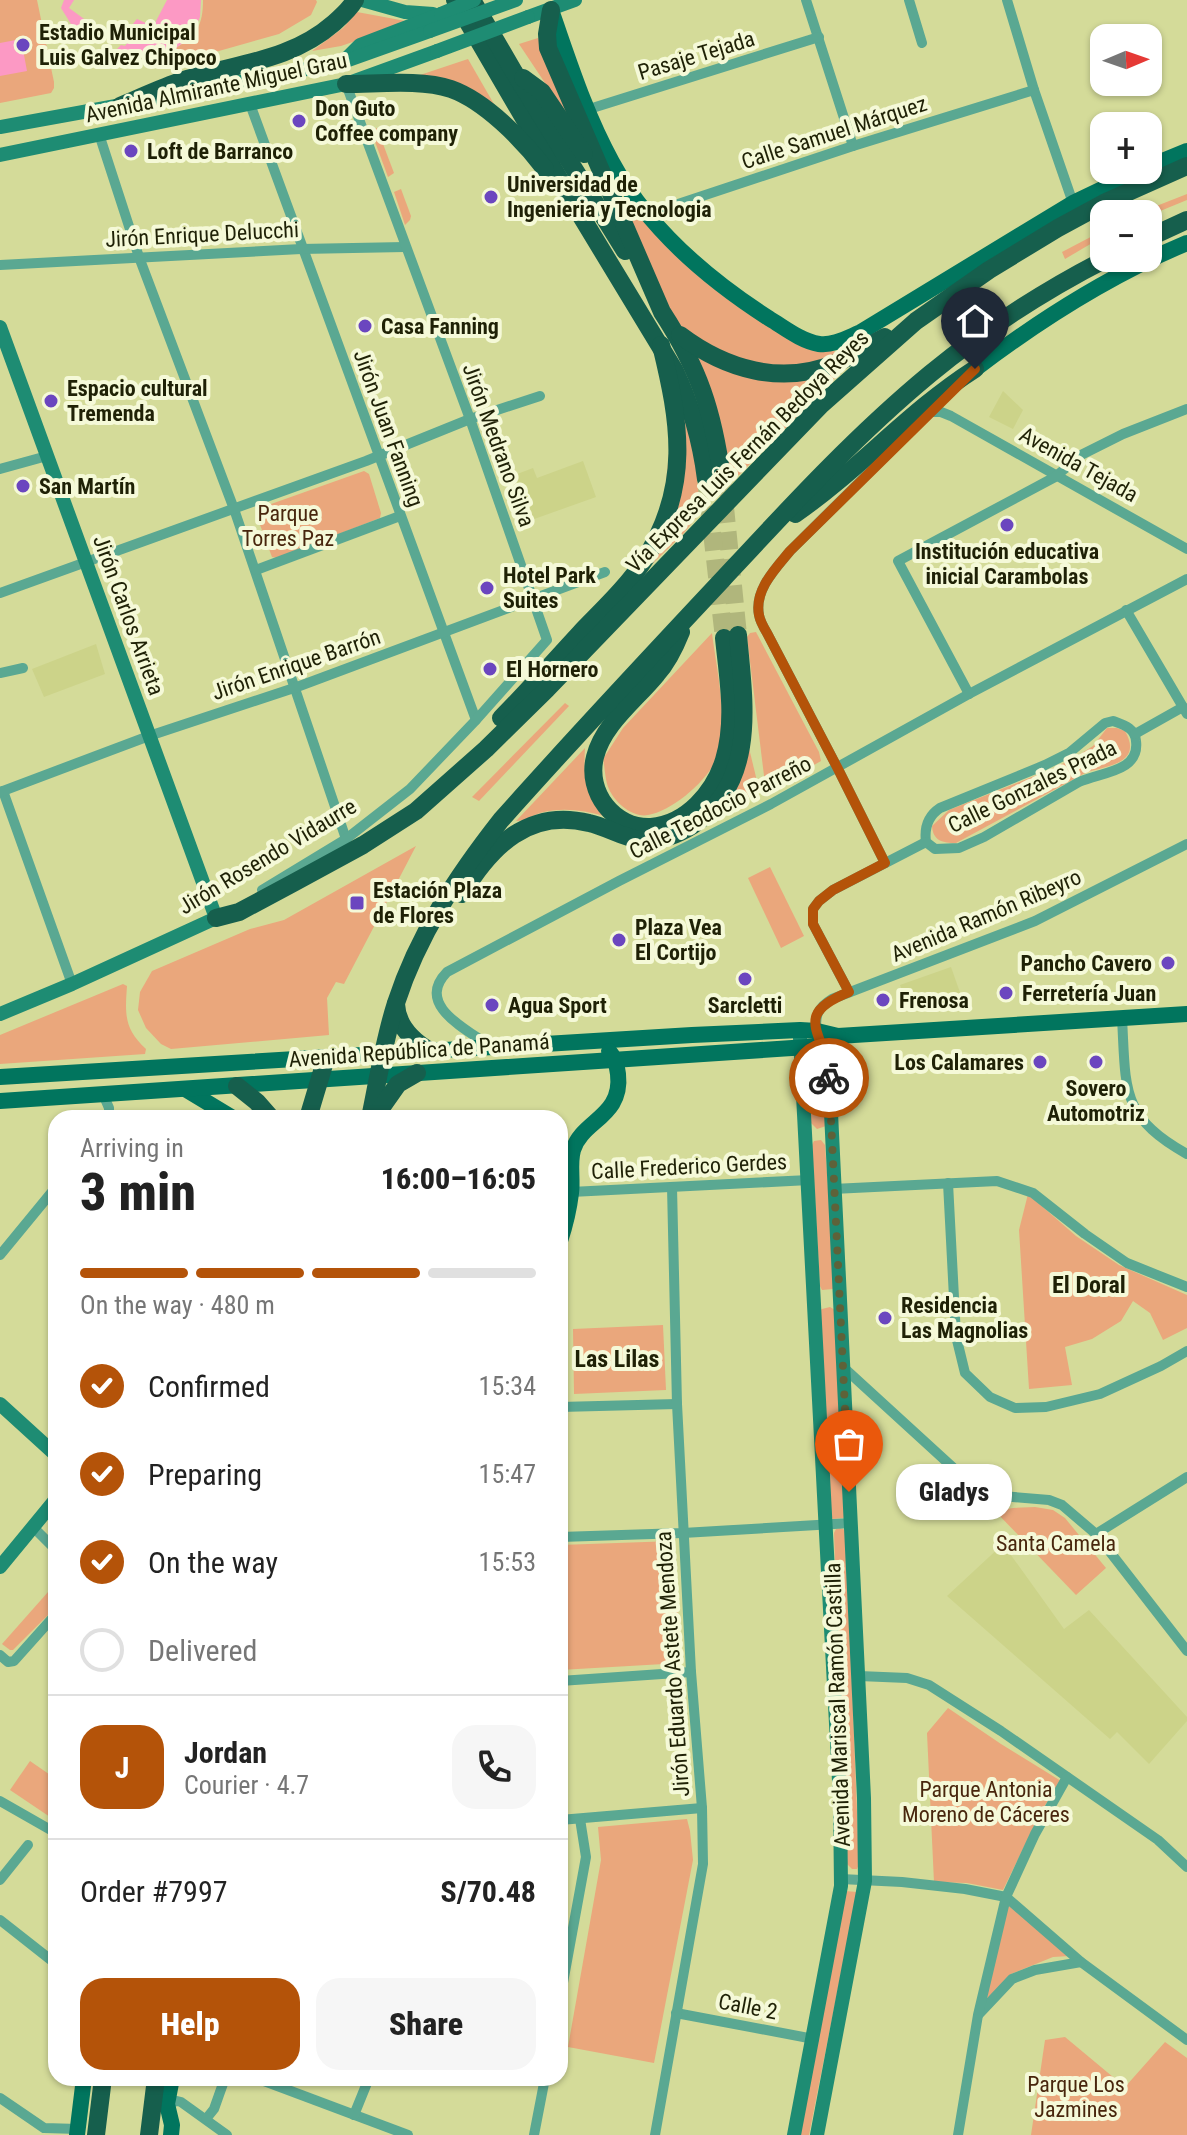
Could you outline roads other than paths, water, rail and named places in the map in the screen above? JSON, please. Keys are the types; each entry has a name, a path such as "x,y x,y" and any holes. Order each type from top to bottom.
{"highway":[{"path":"120,106 179,82 287,53 316,38 355,0"},
{"path":"455,0 508,75 604,217 673,329 696,372 711,415 714,479 688,398 661,345 581,216 508,75 473,0"},
{"path":"551,10 547,27 548,48 662,312"},
{"path":"508,75 498,90 506,111 538,161"},
{"path":"346,84 431,85 452,89 497,117 538,161 581,216"},
{"name":"Vía Expresa Luis Fernán Bedoya Reyes","path":"216,918 239,912 363,845 416,811 486,749 538,697 821,405 916,321 989,270 1058,228 1106,202 1187,166"},
{"path":"1162,232 1187,220"},
{"path":"373,1110 395,1003 415,952 442,902 501,820 688,616 857,440 939,367 1021,308 1090,268"},
{"path":"673,329 720,360 758,372 783,374 806,372 838,363 916,321"},
{"path":"416,811 624,586 646,558 662,527 678,461 677,416 661,345"},
{"path":"763,536 830,488 930,409 951,384 975,369"},
{"path":"415,952 493,850 516,832 543,823 571,820 594,824 634,839 657,840 691,827 709,812 733,777 742,746 744,706 731,637 730,731 724,758 716,780 692,809 674,820 653,827 625,821 606,807 597,794 593,769 597,750 614,722 660,672 688,616"},
{"path":"395,1003 406,1031 430,1051"},
{"path":"310,1110 326,1058"},
{"path":"378,1110 398,1084 417,1073"},
{"path":"237,1086 264,1110"},
{"path":"96,2135 102,2086"},
{"path":"149,2135 155,2086"}],"main road":[{"path":"362,0 420,22 473,0"},
{"name":"Avenida Almirante Miguel Grau","path":"0,127 343,62 420,22 516,0"},
{"name":"Avenida Almirante Miguel Grau","path":"0,155 346,84 575,0"},
{"path":"551,10 586,110 613,164 648,214 704,272 750,306 819,344 830,344 859,333 1073,203 1113,184"},
{"path":"1162,161 1187,151"},
{"path":"975,369 1074,301 1135,266 1187,243"},
{"name":"Jirón Carlos Arrieta","path":"0,327 216,918"},
{"name":"Jirón Rosendo Vidaurre","path":"0,1014 216,918"},
{"name":"Avenida República de Panamá","path":"0,1077 597,1041 820,1038 1187,1014"},
{"name":"Avenida República de Panamá","path":"0,1101 615,1058 800,1038"},
{"name":"Avenida Mariscal Ramón Castilla","path":"794,2135 841,1879 840,1800 800,1038"},
{"name":"Avenida Mariscal Ramón Castilla","path":"817,2135 865,1881 859,1676 829,1071 820,1038"},
{"path":"568,1211 574,1146 612,1105 619,1085 615,1058 597,1041"},
{"path":"184,1088 220,1110"},
{"path":"806,1135 832,1134"},
{"path":"814,1298 839,1297"},
{"path":"0,1404 48,1448"},
{"path":"0,1567 48,1509"},
{"path":"78,2132 83,2086"},
{"path":"170,2086 167,2104 171,2135"}],"street":[{"path":"806,0 853,146"},
{"path":"909,0 922,43"},
{"path":"1007,0 1073,203"},
{"name":"Pasaje Tejada","path":"586,110 819,37"},
{"name":"Jirón Medrano Silva","path":"346,84 470,419 547,640"},
{"name":"Calle Samuel Márquez","path":"648,214 1034,90"},
{"name":"Jirón Juan Fanning","path":"250,104 476,720"},
{"path":"99,134 139,257 297,687 346,839"},
{"name":"Jirón Enrique Delucchi","path":"0,265 301,249 405,247"},
{"path":"885,863 767,633 759,614 760,595 771,574 790,551 930,409 975,369"},
{"path":"0,593 540,396"},
{"name":"Avenida Tejada","path":"930,409 951,416 1187,549"},
{"path":"969,694 898,561 1055,477 1081,455 1123,434 1187,409"},
{"path":"0,469 47,456"},
{"path":"256,570 400,516"},
{"name":"Jirón Enrique Barrón","path":"2,792 149,736 297,687 605,572"},
{"name":"Calle Teodocio Parreño","path":"492,1047 439,1005 434,992 438,981 447,972 838,769 969,694 1187,579"},
{"path":"1126,610 1185,710"},
{"name":"Jirón Rosendo Vidaurre","path":"216,918 346,839 410,789 547,640"},
{"path":"0,673 23,668"},
{"name":"Calle Gonzales Prada","path":"1135,734 1185,710"},
{"name":"Calle Gonzales Prada","path":"1113,721 1135,734 1136,755 1125,767 1079,782 984,837 959,848 935,849 926,842 927,822 940,808 1057,759 1105,723 1113,721"},
{"path":"2,792 72,984"},
{"name":"Calle Gonzales Prada","path":"849,992 813,924 813,909 833,890 926,842"},
{"name":"Avenida Ramón Ribeyro","path":"820,1038 815,1021 820,1009 832,999 1035,921 1187,844"},
{"path":"1122,1018 1126,1085 1132,1102 1152,1131 1187,1154"},
{"path":"103,1094 109,1110"},
{"name":"Calle Frederico Gerdes","path":"571,1192 809,1180"},
{"path":"833,1189 997,1181 1033,1193 1127,1263 1187,1287"},
{"path":"948,1183 956,1336 965,1373 990,1397 1015,1408 1046,1407 1087,1398 1161,1366 1187,1351"},
{"name":"Jirón Eduardo Astete Mendoza","path":"655,2135 703,1864 677,1404 672,1187"},
{"path":"0,1255 48,1197"},
{"path":"843,1367 971,1484 990,1495 1049,1500 1062,1505 1096,1534 1187,1651"},
{"path":"568,1407 677,1404"},
{"path":"1096,1534 1187,1477"},
{"path":"568,1537 851,1523"},
{"path":"33,1527 48,1542"},
{"path":"4,1658 14,1661 48,1623"},
{"path":"568,1680 691,1672"},
{"path":"859,1676 907,1678 929,1685 1158,1840 1187,1867"},
{"path":"958,2135 978,2015 1006,1897 1035,1834 1067,1777"},
{"path":"0,1801 48,1828"},
{"path":"568,1820 702,1808"},
{"path":"568,1955 586,1857 580,1819"},
{"path":"0,1880 28,1845"},
{"path":"841,1879 943,1887 1006,1897 1081,1962 1187,2040"},
{"path":"0,1920 48,1958"},
{"path":"978,2015 1012,1979 1035,1970 1081,1962"},
{"name":"Calle 2","path":"676,2013 814,2039"},
{"path":"206,2119 222,2086"},
{"path":"277,2086 408,2135"},
{"path":"354,2115 366,2086"},
{"path":"534,2135 543,2086"},
{"path":"0,2098 44,2128 78,2132"},
{"path":"167,2104 181,2102 227,2135"}],"tunnel":[{"path":"722,478 738,635"},
{"path":"706,479 724,638"}],"place":[{"name":"Estadio Municipal Luis Galvez Chipoco","path":"23,45"},
{"name":"Don Guto Coffee company","path":"299,121"},
{"name":"Loft de Barranco","path":"131,151"},
{"name":"Universidad de Ingenieria y Tecnologia","path":"491,197"},
{"name":"Casa Fanning","path":"365,326"},
{"name":"Espacio cultural Tremenda","path":"51,401"},
{"name":"San Martín","path":"23,486"},
{"name":"Institución educativa inicial Carambolas","path":"1007,525"},
{"name":"Hotel Park Suites","path":"487,588"},
{"name":"El Hornero","path":"490,669"},
{"name":"Estación Plaza de Flores","path":"357,903"},
{"name":"Plaza Vea El Cortijo","path":"619,940"},
{"name":"Pancho Cavero","path":"1168,963"},
{"name":"Sarcletti","path":"745,979"},
{"name":"Ferretería Juan","path":"1006,993"},
{"name":"Frenosa","path":"883,1000"},
{"name":"Agua Sport","path":"492,1005"},
{"name":"Los Calamares","path":"1040,1062"},
{"name":"Sovero Automotriz","path":"1096,1062"},
{"name":"Residencia Las Magnolias","path":"885,1318"},
{"name":"Gladys","path":"849,1492"}],"district":[{"name":"El Doral","path":"1089,1285"},
{"name":"Las Lilas","path":"617,1359"}],"park label":[{"name":"Parque Torres Paz","path":"288,526"},
{"name":"Santa Camela","path":"1056,1543"},
{"name":"Parque Antonia Moreno de Cáceres","path":"986,1802"},
{"name":"Parque Los Jazmines","path":"1076,2096"}]}
